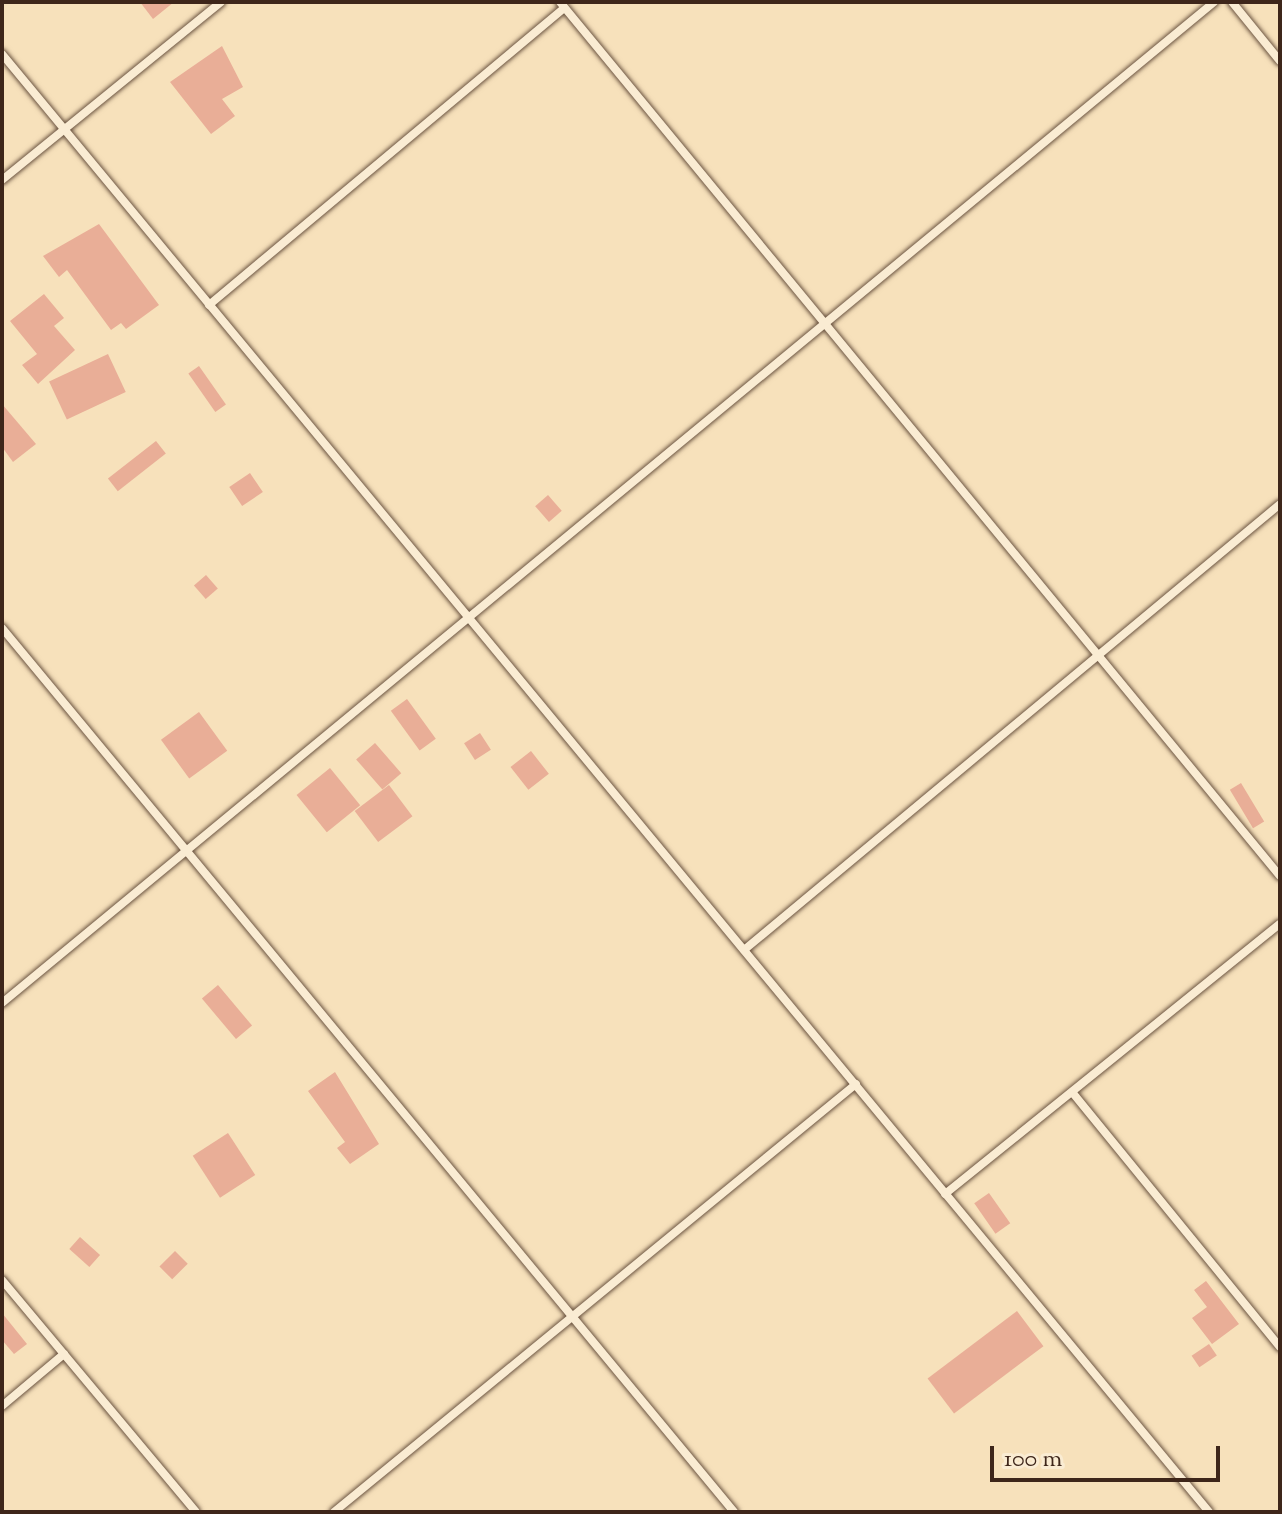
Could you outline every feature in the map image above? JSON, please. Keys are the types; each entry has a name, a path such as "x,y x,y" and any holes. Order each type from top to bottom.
{"lane":[{"path":"2,180 221,2"},
{"path":"2,1003 1214,2"},
{"path":"1232,2 1280,61"},
{"path":"209,305 562,5 1280,876"},
{"path":"2,54 1209,1512"},
{"path":"744,950 1280,504"},
{"path":"2,628 184,853 734,1512"},
{"path":"945,1194 1280,924"},
{"path":"334,1512 570,1315 856,1084"},
{"path":"1072,1092 1280,1347"},
{"path":"2,1280 196,1512"},
{"path":"2,1406 64,1354"}],"building":[{"path":"140,2 174,2 153,19"},
{"path":"222,46 243,87 222,99 235,116 211,134 170,82"},
{"path":"99,224 159,305 126,329 121,323 111,330 67,270 59,277 43,256"},
{"path":"44,294 64,318 54,326 75,350 38,384 22,365 37,354 10,321"},
{"path":"108,354 126,392 67,420 49,381"},
{"path":"199,366 226,405 215,412 188,373"},
{"path":"2,404 36,444 13,462 2,447"},
{"path":"156,441 166,454 118,491 108,479"},
{"path":"250,473 263,492 242,506 229,487"},
{"path":"548,495 562,511 549,522 535,506"},
{"path":"206,575 218,589 206,599 194,585"},
{"path":"407,699 436,739 420,750 391,711"},
{"path":"199,712 227,751 189,778 161,740"},
{"path":"480,733 491,750 475,760 464,743"},
{"path":"375,743 401,773 382,790 356,759"},
{"path":"531,751 549,774 528,790 511,767"},
{"path":"330,768 360,805 327,832 297,795"},
{"path":"1241,783 1264,822 1253,828 1230,790"},
{"path":"389,785 412,816 378,842 355,811"},
{"path":"218,985 252,1026 236,1039 202,998"},
{"path":"335,1072 379,1144 350,1164 337,1148 345,1142 308,1091"},
{"path":"228,1133 255,1175 220,1198 193,1156"},
{"path":"989,1193 1010,1223 995,1234 974,1203"},
{"path":"80,1237 100,1255 89,1267 69,1249"},
{"path":"175,1251 188,1264 172,1279 159,1267"},
{"path":"1206,1281 1239,1324 1212,1344 1192,1318 1207,1307 1194,1290"},
{"path":"1017,1311 1043,1346 954,1414 928,1378"},
{"path":"2,1313 27,1344 14,1354 2,1340"},
{"path":"1209,1344 1217,1356 1199,1367 1192,1356"}]}
